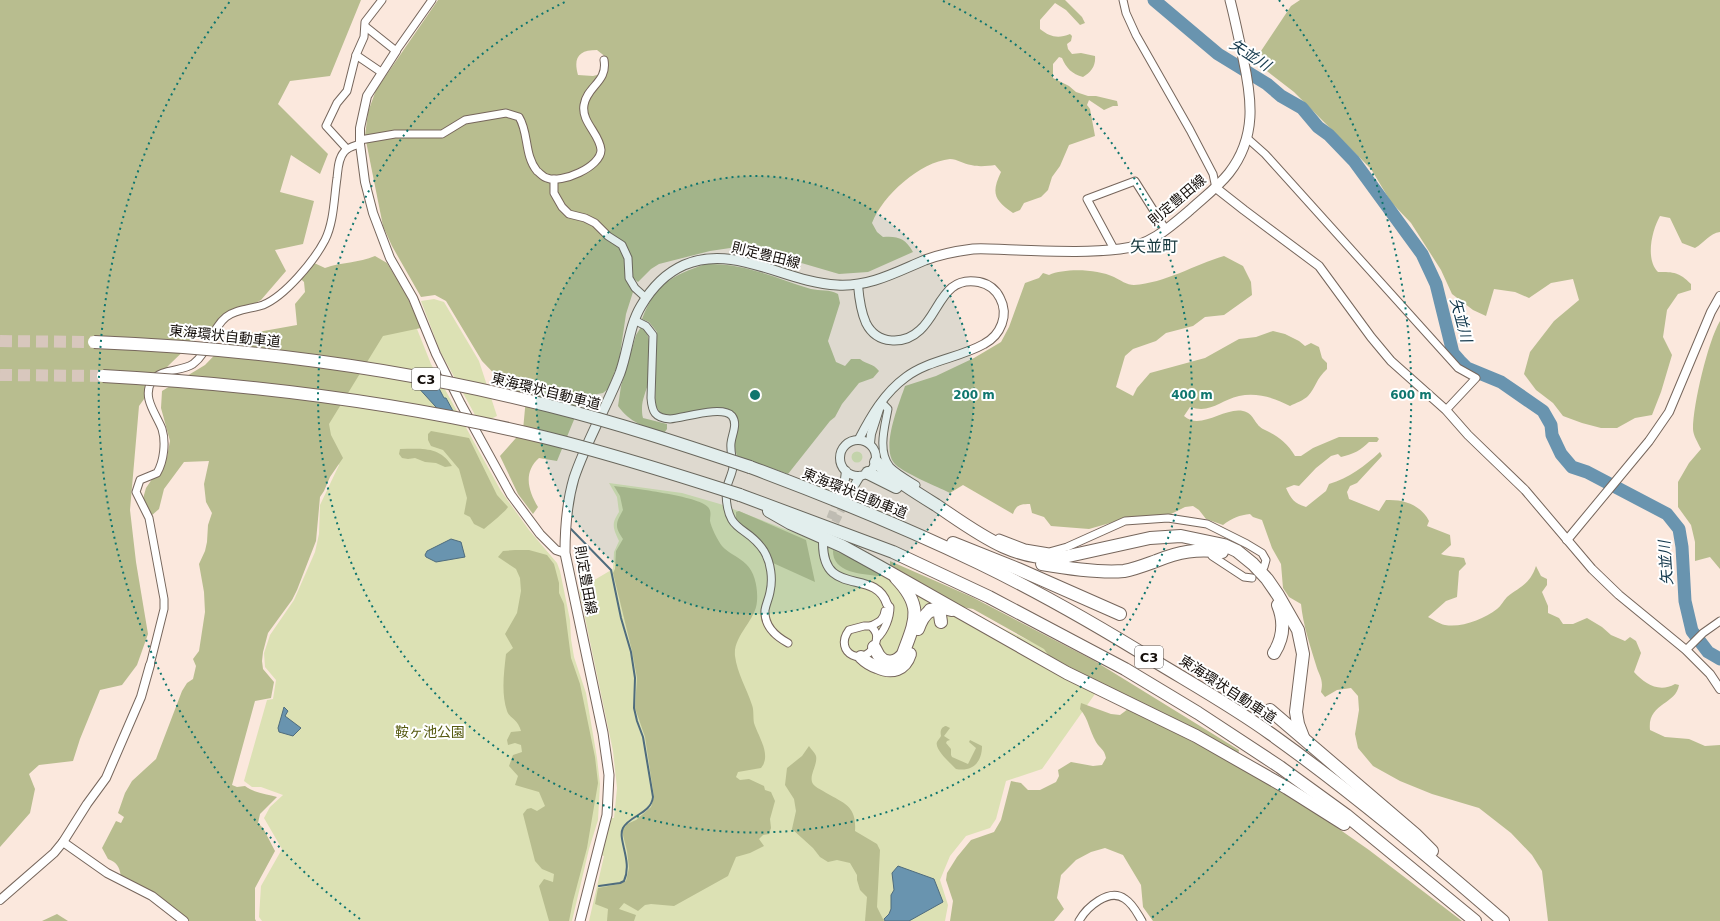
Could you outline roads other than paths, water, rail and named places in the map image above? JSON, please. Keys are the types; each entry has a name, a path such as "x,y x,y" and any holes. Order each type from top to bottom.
{"highway":[{"name":"東海環状自動車道","path":"94,342 164,345 258,353 346,365 412,377 550,406 671,441 750,467 871,514 980,564 1045,597 1100,627 1214,696 1270,733 1328,776 1428,857 1503,921"},
{"name":"C3","path":"104,376 251,387 339,398 445,416 543,437 662,470 740,495 893,552 989,597 1125,669 1198,713 1280,767 1346,815 1475,921"},
{"path":"876,462 903,483 985,537 1011,551 1033,557 1064,557 1144,539 1182,536 1224,545 1237,551 1253,564 1267,579 1298,630 1303,654 1296,712 1298,724 1303,737"},
{"path":"864,475 897,488 979,542 1004,554 1032,562 1115,571 1134,569 1186,551 1214,550 1234,556 1251,567 1263,581 1279,606 1283,624 1283,633 1274,653"},
{"path":"740,495 790,523 842,546 1067,673 1196,736 1334,816 1416,873"},
{"path":"871,514 1018,568 1120,614"},
{"path":"876,642 879,657 886,661 892,662 900,659 916,617 914,606 903,586 893,575 880,567"},
{"path":"862,657 864,661 881,669 888,671 900,669 908,659 922,619 930,610 941,608 959,612"},
{"path":"930,610 938,611 941,622"},
{"path":"1270,710 1415,834 1503,921"}],"main road":[{"name":"則定豊田線","path":"580,921 607,815 609,775 603,733 565,553 565,531 574,478 621,370 634,320 646,298 663,279 674,271 698,260 712,258 743,261 815,282 836,285 858,285 883,278 939,255 959,251 977,249 1084,251 1123,249 1145,242 1162,234 1216,188 1231,171 1241,154 1247,138 1251,114 1250,94 1230,0"}],"street":[{"path":"347,149 326,126 337,103 347,91 356,55 364,36 366,22 382,0"},
{"path":"432,0 381,72 367,96 360,128 360,142 365,182 373,213 390,258 413,298 436,354 457,396 511,495 540,534 556,550 565,553"},
{"path":"1123,0 1126,13 1136,35 1190,130 1213,174 1216,188 1319,266 1371,337 1391,361 1446,410 1468,435 1525,490 1592,569 1619,595 1686,650 1710,674 1720,689"},
{"path":"366,26 396,51"},
{"path":"356,55 381,72"},
{"path":"0,900 54,853 63,842 87,804 106,778 141,697 164,609 164,599 149,518 136,492 140,480 157,473 163,457 163,436 149,396 151,382 160,374 183,369 191,365 204,353 218,327 225,318 234,313 275,299 288,288 320,248 328,231 339,163 343,153 347,149 360,142 395,134 442,134 465,120 506,113 514,114 519,117 522,123 529,157 536,170 547,178 554,179 582,172 599,157 601,148 587,120 584,112 584,104 587,97 604,74 606,67 604,60"},
{"path":"1247,138 1265,154 1458,368 1476,378 1446,410"},
{"path":"554,179 554,193 562,207 569,214 585,218 595,223 608,236 622,245 628,258 629,278 635,288 646,298"},
{"path":"1114,249 1087,199 1136,181 1166,230"},
{"path":"858,285 860,302 866,323 879,337 889,341 898,342 914,336 928,320 947,291 963,282 971,281 986,285 998,296 1002,303 1004,312 1003,322 999,331 988,341 973,349 932,364 899,382 882,403 875,408 858,439"},
{"path":"1567,540 1649,441 1669,412 1710,312 1720,296"},
{"path":"634,320 646,326 653,334 651,398 654,413 663,418 670,419 717,411 728,413 732,417 735,427 731,441 733,468 727,484 726,493 731,522 750,536 764,552 770,566 771,576 770,593 765,610 767,622 774,633 788,643"},
{"path":"870,443 871,434 882,403"},
{"path":"882,403 888,409 884,426 884,452 886,460 891,468 985,532 1005,541 1025,548 1049,552 1067,547 1125,521 1168,518 1207,524 1247,544 1262,553 1266,560 1264,567"},
{"path":"848,496 876,462 876,452 870,443 858,439 848,442 841,451 840,462 850,474 864,475"},
{"path":"840,493 846,471"},
{"path":"825,543 824,556 826,564 839,578 880,590 885,596 887,604 890,607 887,623 869,654 862,657 848,653 845,649 844,638 850,630 855,627 871,626 878,623 884,617 887,604"},
{"path":"1212,556 1244,577 1252,578"},
{"path":"1686,650 1720,621"},
{"path":"871,626 875,629 876,642"},
{"path":"63,842 107,873 152,896 184,921"},
{"path":"1079,921 1091,906 1110,896 1123,897 1130,903 1142,921"}],"water":[{"path":"418,370 430,371 444,398 446,398 453,411 445,417 415,384"},
{"path":"451,539 461,542 465,557 436,562 426,557 425,555 427,551"},
{"path":"284,707 288,711 285,716 301,728 293,736 279,732 278,728"},
{"path":"898,866 934,879 943,902 909,921 885,921 884,919 889,914 891,909 891,895 894,890 892,873"}],"waterway":[{"name":"矢並川","path":"1154,0 1218,54 1267,84 1281,96 1302,108 1318,127 1329,135 1354,161 1422,254 1436,284 1453,353 1460,361 1467,368 1501,382 1543,411 1551,425 1552,435 1561,454 1572,467 1587,472 1667,514 1679,529 1682,547 1685,601 1692,631 1708,652 1720,659"},
{"path":"571,529 611,570 621,618 631,652 635,678 634,708 643,737 653,797 648,807 630,820 623,828 622,838 627,866 624,881 599,886"}],"tunnel":[{"path":"0,341 94,342"},
{"path":"0,375 103,376"},
{"path":"826,530 839,496"},
{"path":"830,533 846,500"}],"district":[{"name":"矢並町","path":"1154,246"}],"park label":[{"name":"鞍ヶ池公園","path":"430,732"}]}
